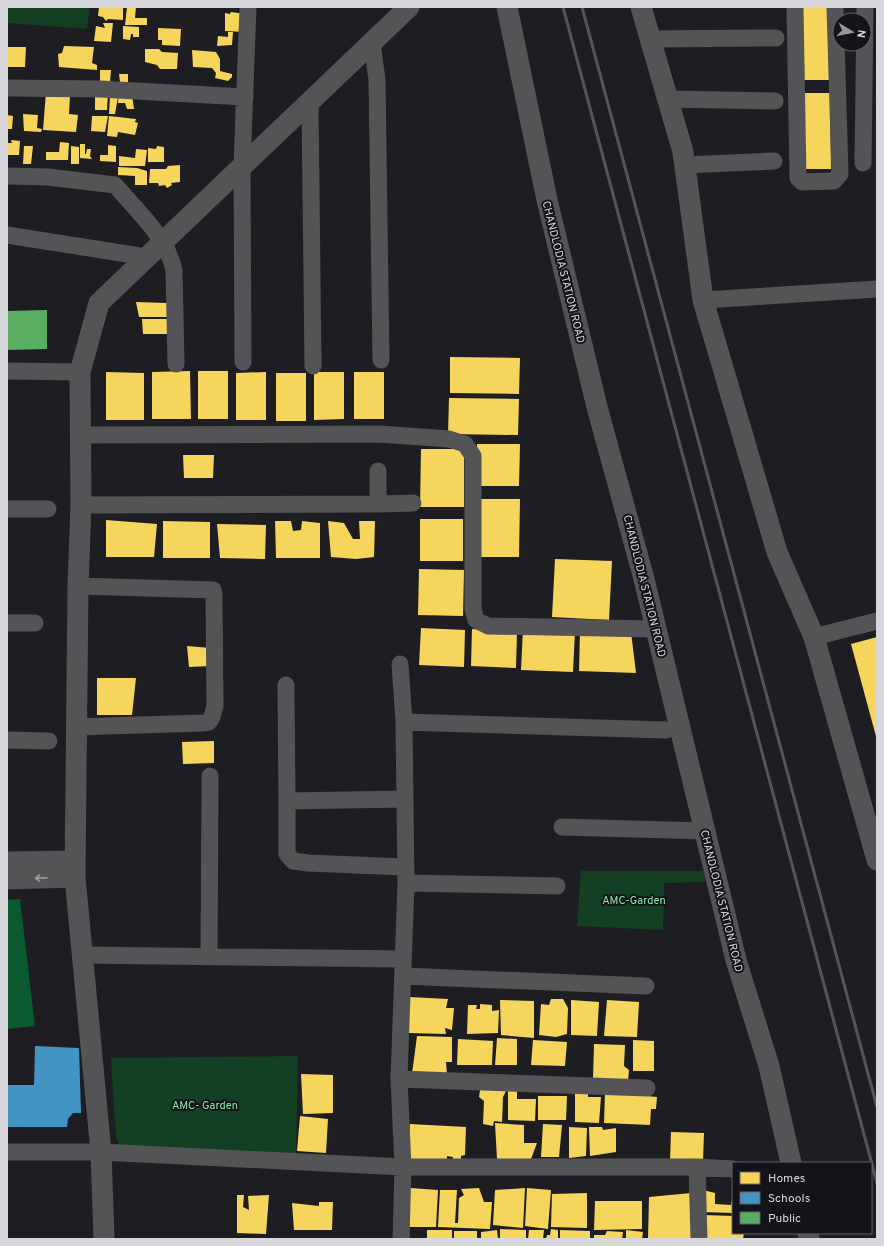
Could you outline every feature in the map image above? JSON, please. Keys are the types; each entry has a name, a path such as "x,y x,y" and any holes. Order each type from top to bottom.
{"street":[{"path":"243,362 242,166 248,7"},
{"path":"104,1239 101,1152 75,869 78,586 82,505 80,372 98,303 409,7"},
{"name":"CHANDLODIA STATION ROAD","path":"507,7 549,208 597,407 656,629 736,960 768,1066 791,1162"},
{"path":"641,7 683,152 703,300 777,552 814,637 877,860"},
{"path":"795,7 798,178 802,182 807,182 834,181 840,174 835,7"},
{"path":"863,163 865,7"},
{"path":"650,39 776,38"},
{"path":"372,42 377,80 381,360"},
{"path":"7,88 100,89 245,97"},
{"path":"668,100 775,101"},
{"path":"310,102 313,366"},
{"path":"685,165 774,161"},
{"path":"7,176 48,178 115,185 162,242 172,259 174,270 176,364"},
{"path":"7,236 146,257"},
{"path":"703,300 877,289"},
{"path":"7,371 80,372"},
{"path":"80,435 379,434 450,439 465,444 473,456 473,609 476,620 488,626 656,629"},
{"path":"378,471 378,504"},
{"path":"82,505 413,503"},
{"path":"7,509 48,509"},
{"path":"76,727 203,723 209,722 215,706 213,590 78,586"},
{"path":"814,637 877,622"},
{"path":"7,623 35,623"},
{"path":"400,664 404,722 406,875 399,1079 403,1167 401,1239"},
{"path":"286,684 287,854 293,861 406,875 557,886"},
{"path":"404,722 666,730"},
{"path":"7,740 49,741"},
{"path":"209,957 210,776"},
{"path":"287,801 405,799"},
{"path":"562,827 705,831"},
{"path":"7,862 75,869"},
{"path":"7,879 75,869"},
{"path":"82,955 209,957 403,968 646,986"},
{"path":"399,1079 647,1088"},
{"path":"7,1152 101,1152 403,1167 732,1169"},
{"path":"697,1168 699,1239"}],"green space":[{"path":"7,7 90,7 87,29 7,23"},
{"name":"AMC-Garden","path":"581,871 704,871 706,882 664,883 663,930 577,926"},
{"name":"AMC- Garden","path":"298,1056 296,1155 119,1145 116,1137 111,1058"}],"shaded area":[{"path":"20,899 35,1026 7,1029 7,900"}],"building: Homes":[{"path":"99,7 123,7 123,20 108,19 106,21 103,17 98,16"},
{"path":"127,7 136,7 135,18 147,18 147,25 125,25"},
{"path":"797,7 830,7 831,80 798,80"},
{"path":"231,12 246,14 245,32 225,31 225,13 230,14"},
{"path":"103,23 113,23 111,42 94,41 96,26 105,28"},
{"path":"123,26 139,27 139,37 133,37 133,34 131,34 130,40 123,39"},
{"path":"158,28 181,29 180,46 162,45 162,40 158,40"},
{"path":"228,32 233,32 232,45 217,46 218,36 228,37"},
{"path":"64,46 94,47 92,63 97,65 97,70 59,67 58,54 62,53"},
{"path":"7,47 26,47 25,67 7,67"},
{"path":"145,49 159,49 162,52 178,53 177,69 160,69 157,65 145,62"},
{"path":"192,50 216,52 220,59 220,71 232,74 232,77 228,81 215,78 216,73 212,68 193,67"},
{"path":"100,70 111,70 110,82 100,81"},
{"path":"119,74 128,74 128,82 121,90"},
{"path":"46,92 70,95 69,114 78,115 76,132 43,130"},
{"path":"95,93 108,93 107,110 95,110"},
{"path":"119,93 132,95 134,109 127,109 125,103 118,103"},
{"path":"797,93 830,93 831,169 798,169"},
{"path":"110,96 118,97 115,114 109,114"},
{"path":"23,114 38,115 37,128 42,129 41,132 24,131"},
{"path":"7,115 13,116 12,129 7,129"},
{"path":"92,116 108,116 105,132 91,131"},
{"path":"109,116 136,119 135,122 138,123 135,135 118,132 117,137 107,136"},
{"path":"11,140 20,141 19,155 7,155 7,143 12,143"},
{"path":"60,142 69,143 68,160 46,160 46,152 59,152"},
{"path":"80,144 85,144 85,154 87,149 91,149 90,156 92,159 80,158"},
{"path":"108,145 116,146 116,162 100,161 100,155 108,155"},
{"path":"24,146 33,146 31,164 23,164"},
{"path":"71,146 79,147 79,164 71,164"},
{"path":"157,146 164,147 164,162 148,162 148,148 156,149"},
{"path":"136,149 147,150 145,166 119,166 119,156 135,158"},
{"path":"180,165 180,182 171,183 172,185 167,188 165,185 159,186 158,183 149,183 150,169 166,169 168,166"},
{"path":"118,167 137,168 147,171 147,185 135,185 135,176 118,175"},
{"path":"136,302 167,303 167,317 139,317"},
{"path":"142,319 169,319 169,334 143,334"},
{"path":"450,357 520,358 519,394 450,393"},
{"path":"190,371 191,419 152,419 152,372"},
{"path":"198,371 228,371 228,419 198,419"},
{"path":"106,372 144,373 144,420 106,420"},
{"path":"266,372 266,420 236,420 236,373"},
{"path":"314,372 344,372 344,419 314,420"},
{"path":"354,372 384,372 384,419 354,419"},
{"path":"276,373 306,373 306,421 276,421"},
{"path":"449,398 519,399 518,435 448,434"},
{"path":"477,444 520,444 519,486 477,486"},
{"path":"421,449 464,449 464,507 420,507"},
{"path":"183,455 214,455 213,478 184,478"},
{"path":"477,499 520,499 519,557 476,557"},
{"path":"420,519 463,519 463,561 420,561"},
{"path":"106,520 157,524 154,557 106,557"},
{"path":"163,521 210,522 210,558 163,558"},
{"path":"275,521 291,521 293,531 301,530 302,521 320,523 320,558 276,558"},
{"path":"328,521 344,523 353,539 360,539 359,521 375,521 374,557 356,559 331,557"},
{"path":"217,524 266,525 265,559 220,558"},
{"path":"555,559 612,561 609,620 552,617"},
{"path":"419,569 464,570 463,616 418,615"},
{"path":"421,628 465,630 464,667 419,665"},
{"path":"472,629 517,631 516,668 471,666"},
{"path":"523,629 575,631 573,672 521,670"},
{"path":"580,630 631,632 636,673 579,671"},
{"path":"877,637 877,740 851,644"},
{"path":"187,646 211,648 211,666 189,667"},
{"path":"97,678 136,678 132,715 97,715"},
{"path":"214,741 214,763 183,764 182,742"},
{"path":"409,997 448,999 446,1008 454,1008 452,1030 445,1028 446,1034 409,1033"},
{"path":"551,999 563,999 568,1008 567,1034 556,1037 539,1035 541,1004 549,1005"},
{"path":"500,1000 534,1001 534,1038 501,1035"},
{"path":"571,1000 599,1002 597,1036 571,1035"},
{"path":"607,1000 639,1002 637,1037 604,1036"},
{"path":"480,1004 492,1005 492,1011 499,1010 498,1033 467,1034 468,1005 477,1005 476,1009 480,1009"},
{"path":"417,1036 452,1037 452,1062 446,1062 447,1075 412,1074"},
{"path":"497,1038 517,1039 517,1065 495,1065"},
{"path":"458,1039 493,1041 492,1065 457,1065"},
{"path":"533,1040 567,1042 565,1066 531,1065"},
{"path":"633,1040 654,1041 654,1071 633,1071"},
{"path":"594,1044 625,1045 624,1066 629,1070 628,1081 593,1079"},
{"path":"301,1074 333,1075 333,1113 303,1114"},
{"path":"481,1084 506,1091 503,1097 502,1122 494,1121 493,1126 483,1124 484,1101 479,1097"},
{"path":"517,1088 517,1099 536,1099 535,1121 508,1120 508,1089"},
{"path":"575,1090 588,1091 588,1097 601,1097 599,1123 575,1122"},
{"path":"605,1092 657,1097 656,1109 651,1109 650,1125 604,1123"},
{"path":"538,1096 567,1096 566,1120 538,1120"},
{"path":"300,1116 328,1119 326,1153 297,1151"},
{"path":"495,1123 524,1125 524,1143 537,1143 531,1159 497,1159"},
{"path":"410,1124 466,1127 465,1155 461,1156 461,1161 453,1162 453,1157 447,1156 447,1161 406,1159"},
{"path":"543,1124 562,1125 559,1157 541,1157"},
{"path":"569,1127 587,1128 586,1156 569,1158"},
{"path":"589,1127 602,1127 603,1130 616,1128 616,1152 590,1156"},
{"path":"671,1132 704,1133 703,1162 670,1161"},
{"path":"410,1188 438,1190 436,1227 408,1227"},
{"path":"479,1188 484,1202 492,1202 490,1229 438,1227 440,1190 457,1190 455,1223 458,1223 459,1198 464,1195 461,1189"},
{"path":"525,1188 523,1228 493,1225 495,1190"},
{"path":"527,1188 551,1190 548,1229 525,1226"},
{"path":"703,1190 715,1193 715,1204 731,1205 732,1200 732,1213 701,1212"},
{"path":"587,1193 587,1228 551,1227 552,1194"},
{"path":"691,1193 693,1238 648,1239 649,1197"},
{"path":"237,1195 244,1195 243,1207 249,1210 248,1196 269,1195 266,1234 237,1233"},
{"path":"595,1201 642,1201 642,1229 594,1230"},
{"path":"319,1202 333,1202 332,1230 294,1230 292,1203 319,1206"},
{"path":"704,1215 732,1216 732,1234 744,1234 743,1239 703,1239"},
{"path":"500,1229 526,1230 526,1239 500,1239"},
{"path":"551,1229 558,1230 558,1239 546,1239 547,1235 550,1235"},
{"path":"427,1230 452,1230 452,1239 427,1239"},
{"path":"497,1230 498,1239 481,1239 481,1232"},
{"path":"529,1230 544,1230 543,1239 528,1239"},
{"path":"560,1230 590,1231 590,1239 560,1239"},
{"path":"626,1230 643,1232 642,1239 626,1239"},
{"path":"454,1231 477,1231 477,1239 454,1239"},
{"path":"607,1231 623,1232 622,1239 594,1239 594,1235 605,1235"}],"building: Schools":[{"path":"35,1046 79,1048 81,1113 73,1113 68,1119 67,1127 8,1127 7,1085 34,1085"}],"building: Public":[{"path":"47,310 47,349 7,350 7,311"}],"railway":[{"path":"563,7 871,1162"},
{"path":"582,7 877,1107"},
{"path":"872,1164 877,1183"}]}
